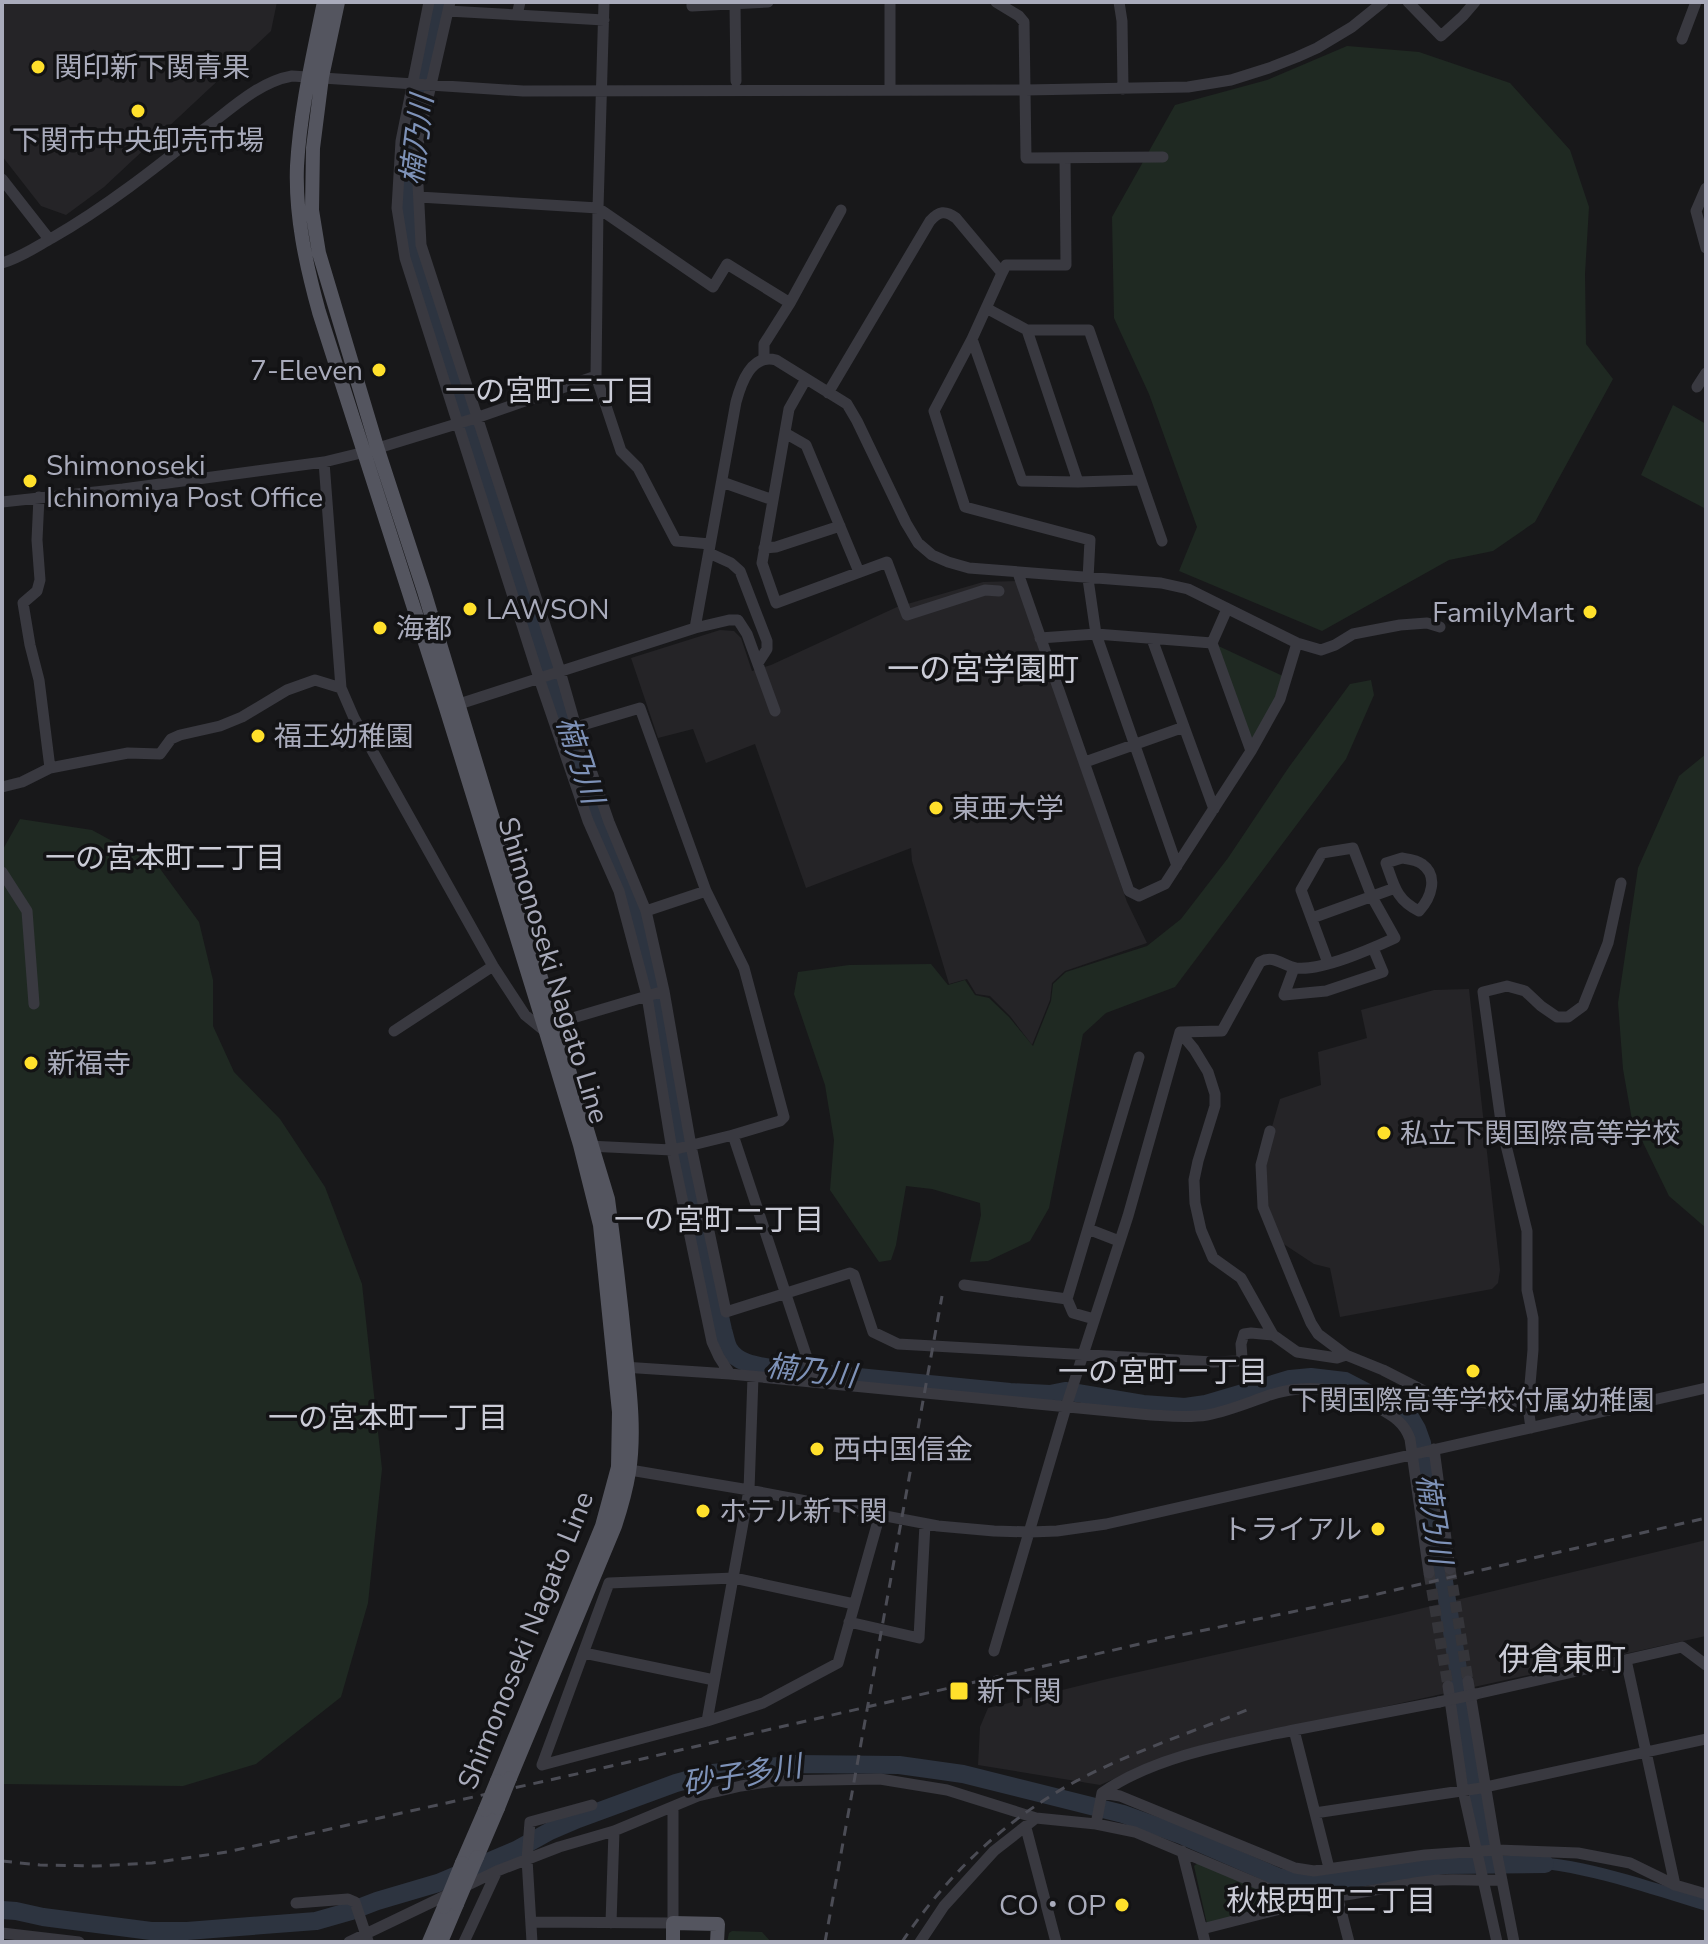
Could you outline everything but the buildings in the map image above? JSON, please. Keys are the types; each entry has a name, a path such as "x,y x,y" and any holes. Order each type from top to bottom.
{"main road":[{"name":"Shimonoseki Nagato Line","path":"324,2 315,77 297,167 307,269 319,312 371,450 586,1146 620,1366 619,1412 624,1468 491,1809 477,1857 429,1942"},
{"name":"Shimonoseki Nagato Line","path":"315,77 338,2"},
{"name":"Shimonoseki Nagato Line","path":"441,1942 462,1863 491,1809"},
{"path":"673,1942 673,1923 718,1924 717,1942"}],"street":[{"path":"429,2 401,141 397,208 405,258 588,821 619,891 647,996 672,1150 712,1342 730,1374"},
{"path":"517,15 520,2"},
{"path":"604,2 596,376 621,451 638,468 676,541 710,548 740,571 767,641 767,649 758,663"},
{"path":"692,2 692,6 768,2"},
{"path":"890,2 890,89"},
{"path":"996,2 1024,22 1026,158 1163,157"},
{"path":"1119,2 1123,89"},
{"path":"2,263 22,255 118,197 228,111 279,78 315,77 523,91 1188,87 1231,80 1317,48 1352,27 1383,2"},
{"path":"1408,2 1441,36 1475,2"},
{"path":"1682,39 1696,2"},
{"path":"735,4 736,81"},
{"path":"604,20 449,7 419,137 417,165 421,245 474,418 576,727 609,822 646,911 726,1312 850,1273 854,1275 873,1332 898,1344 1213,1362 1239,1361 1242,1358 1244,1334 1273,1335"},
{"path":"1065,158 1066,265 1006,265 934,411 965,507 1090,540 1088,579 1096,634 1177,866"},
{"path":"2,179 49,239"},
{"path":"1706,188 1696,211 1703,223 1706,248"},
{"path":"419,197 598,208 713,287 727,264 790,303"},
{"path":"764,359 764,344 841,210"},
{"path":"828,393 936,214 943,212 956,218 1002,273"},
{"path":"986,308 1027,330 1089,330 1162,541"},
{"path":"1027,330 1078,482"},
{"path":"972,339 1022,481 1140,480"},
{"path":"695,628 738,395 745,377 754,365 764,359 776,360 847,404 918,543 932,555 948,562 969,568 1161,583 1188,589 1297,643 1321,650 1365,631 1412,623 1440,627"},
{"path":"1697,387 1706,373"},
{"path":"2,502 324,462 474,418 596,376"},
{"path":"806,379 789,409 764,548 762,563 776,603 887,562 907,615 985,590 999,591"},
{"path":"785,433 806,445 859,572"},
{"path":"324,462 341,688 354,718 493,966 525,1015 548,1027 664,991"},
{"path":"722,482 773,500"},
{"path":"39,497 37,540 40,580 37,591 23,603 39,680 50,768"},
{"path":"764,548 840,526"},
{"path":"1018,573 1129,891 1139,896 1165,884 1251,751 1280,699 1297,643"},
{"path":"1227,609 1212,643 1251,751"},
{"path":"452,706 695,628 738,620 747,634 775,711"},
{"path":"1040,638 1096,634 1212,643"},
{"path":"1152,639 1214,809"},
{"path":"2,787 22,782 50,768 128,753 160,754 171,739 242,717 287,690 315,680 341,688"},
{"path":"576,727 640,708 706,891 744,968 784,1117 780,1121 733,1135 672,1150 586,1146"},
{"path":"1088,761 1184,727"},
{"path":"1180,1032 1222,1031 1260,962 1266,959 1294,968 1310,967 1328,963 1373,948 1395,938 1372,897 1353,848 1322,853 1301,890 1328,963"},
{"path":"1402,858 1420,862 1430,872 1432,890 1419,911 1407,905 1395,888 1386,863 1402,858"},
{"path":"2,872 27,911 34,1004"},
{"path":"1531,1428 1528,1407 1533,1318 1527,1290 1527,1231 1502,1129 1483,992 1507,986 1525,991 1557,1017 1568,1017 1583,1006 1608,943 1621,883"},
{"path":"1312,918 1395,888"},
{"path":"646,911 706,891"},
{"path":"1294,968 1284,995 1326,991 1383,972 1373,948"},
{"path":"394,1031 493,966"},
{"path":"1180,1032 1208,1072 1215,1094 1215,1106 1194,1180 1201,1230 1213,1258 1241,1278 1273,1335 1297,1352 1337,1358 1346,1355"},
{"path":"994,1651 1066,1407 1157,1118 1180,1032"},
{"path":"1094,1319 1073,1313 1067,1299 1139,1057"},
{"path":"1270,1131 1261,1165 1263,1207 1318,1334 1346,1355 1426,1392 1477,1402 1528,1407"},
{"path":"733,1135 815,1382"},
{"path":"1088,1229 1119,1241"},
{"path":"964,1285 1067,1299"},
{"path":"620,1366 1182,1417 1206,1415 1291,1389 1314,1387 1356,1397 1399,1419 1407,1429 1429,1573"},
{"path":"707,1721 749,1490 753,1377"},
{"path":"624,1468 925,1524 994,1531 1057,1531 1106,1524 1706,1388"},
{"path":"1434,1449 1450,1569"},
{"path":"854,1604 734,1578 609,1583 542,1765 763,1703 838,1663 880,1514"},
{"path":"849,1622 919,1638 925,1524"},
{"path":"1097,1822 1101,1796 1116,1783 1214,1746 1439,1702 1682,1647 1706,1665"},
{"path":"584,1653 714,1680"},
{"path":"1626,1660 1675,1885"},
{"path":"1468,1681 1475,1788 1487,1852 1482,1878 1497,1942"},
{"path":"1448,1686 1475,1788 1487,1852 1502,1878 1514,1942"},
{"path":"1294,1730 1329,1868"},
{"path":"1315,1813 1475,1788 1706,1739"},
{"path":"349,1942 528,1855 614,1831 698,1796 774,1781 880,1779 947,1790 1036,1818 1097,1822 1135,1832 1282,1894 1296,1897 1337,1895 1440,1880 1502,1878"},
{"path":"1101,1796 1120,1796 1295,1868 1314,1871 1425,1855 1578,1853 1630,1863 1675,1885 1706,1894"},
{"path":"532,1942 529,1916 530,1822 592,1805"},
{"path":"532,1922 673,1923 673,1807"},
{"path":"920,1942 944,1906 994,1851 1036,1818"},
{"path":"1026,1828 1056,1942"},
{"path":"611,1923 614,1831"},
{"path":"1182,1851 1205,1942"},
{"path":"464,1942 497,1871"},
{"path":"1337,1895 1349,1942"},
{"path":"1202,1929 1300,1904 1307,1898"},
{"path":"296,1903 348,1899 355,1902 365,1934"},
{"path":"2,1933 79,1942"}],"shaded area":[{"path":"2,2 277,2 271,31 104,187 66,215 41,206 2,156"},
{"path":"1347,46 1419,52 1510,83 1570,150 1589,207 1585,274 1586,344 1613,379 1535,522 1493,551 1449,560 1322,631 1179,571 1197,527 1149,394 1114,318 1112,217 1175,105 1267,80"},
{"path":"1673,405 1706,424 1706,509 1641,475"},
{"name":"東亜大学","path":"1017,581 1127,902 1147,943 1065,971 1052,983 1050,1000 1032,1045 1010,1016 990,996 976,994 967,979 949,984 912,861 911,848 806,888 755,744 706,763 693,729 658,738 631,658 720,630 734,631 741,638 752,671 897,607 983,582"},
{"path":"1212,643 1287,678 1251,751"},
{"path":"1371,680 1374,695 1346,759 1175,987 1106,1013 1083,1034 1049,1208 1030,1241 988,1261 970,1262 981,1215 980,1203 932,1189 906,1186 891,1260 879,1262 830,1190 834,1140 825,1085 794,994 798,972 849,965 931,964 948,985 965,980 975,995 989,998 1033,1046 1051,1001 1053,984 1066,972 1147,946 1181,919 1228,858 1350,684"},
{"path":"1706,754 1706,1228 1669,1196 1632,1120 1623,1069 1618,1003 1638,868 1679,776"},
{"path":"20,819 92,830 158,866 199,922 213,980 213,1026 234,1072 280,1119 325,1187 362,1284 382,1469 368,1603 341,1697 256,1764 183,1786 2,1784 2,851"},
{"path":"1469,989 1500,1270 1498,1283 1492,1289 1340,1317 1330,1268 1314,1264 1273,1237 1261,1165 1280,1099 1321,1085 1318,1052 1367,1038 1361,1010 1434,990"},
{"path":"1706,1540 1706,1636 1213,1742 1167,1756 1100,1785 978,1765 980,1727 988,1708"},
{"path":"1199,1862 1293,1900 1207,1924 1194,1866"},
{"path":"732,1931 762,1932 771,1942 727,1942"}],"water":[{"path":"1524,1856 1593,1866 1706,1898 1706,1911 1593,1878 1523,1867"}],"waterway":[{"name":"楠乃川","path":"439,2 407,167 408,207 415,257 540,645 606,839 622,871 641,928 684,1155 729,1349 744,1362 777,1369 1010,1392 1050,1394 1065,1391 1143,1404 1185,1407 1206,1404 1290,1379 1311,1377 1345,1381 1410,1417 1422,1443 1489,1864"},
{"name":"砂子多川","path":"2,1910 151,1931 316,1921 438,1883 516,1850 578,1819 676,1783 713,1773 796,1764 899,1765 963,1774 1123,1814 1278,1877 1301,1882 1331,1882 1444,1865 1545,1864"}],"tunnel":[{"path":"1450,1569 1468,1681"},
{"path":"1429,1573 1448,1686"}],"railway":[{"path":"825,1942 942,1296"},
{"path":"2,1861 96,1866 152,1863 227,1852 1706,1518"},
{"path":"902,1942 939,1893 982,1848 1055,1793 1143,1750 1247,1710"}],"place":[{"name":"関印新下関青果","path":"38,67"},
{"name":"下関市中央卸売市場","path":"138,111"},
{"name":"7-Eleven","path":"379,370"},
{"name":"Shimonoseki Ichinomiya Post Office","path":"30,481"},
{"name":"LAWSON","path":"470,609"},
{"name":"FamilyMart","path":"1590,612"},
{"name":"海都","path":"380,628"},
{"name":"福王幼稚園","path":"258,736"},
{"name":"東亜大学","path":"936,808"},
{"name":"新福寺","path":"31,1063"},
{"name":"私立下関国際高等学校","path":"1384,1133"},
{"name":"下関国際高等学校付属幼稚園","path":"1473,1371"},
{"name":"西中国信金","path":"817,1449"},
{"name":"ホテル新下関","path":"703,1511"},
{"name":"トライアル","path":"1378,1529"},
{"name":"新下関","path":"959,1691"},
{"name":"CO・OP","path":"1122,1905"}],"district":[{"name":"一の宮町三丁目","path":"550,391"},
{"name":"一の宮学園町","path":"983,669"},
{"name":"一の宮本町二丁目","path":"165,858"},
{"name":"一の宮町二丁目","path":"719,1220"},
{"name":"一の宮町一丁目","path":"1163,1372"},
{"name":"一の宮本町一丁目","path":"388,1418"},
{"name":"伊倉東町","path":"1562,1659"},
{"name":"秋根西町二丁目","path":"1331,1901"}]}
